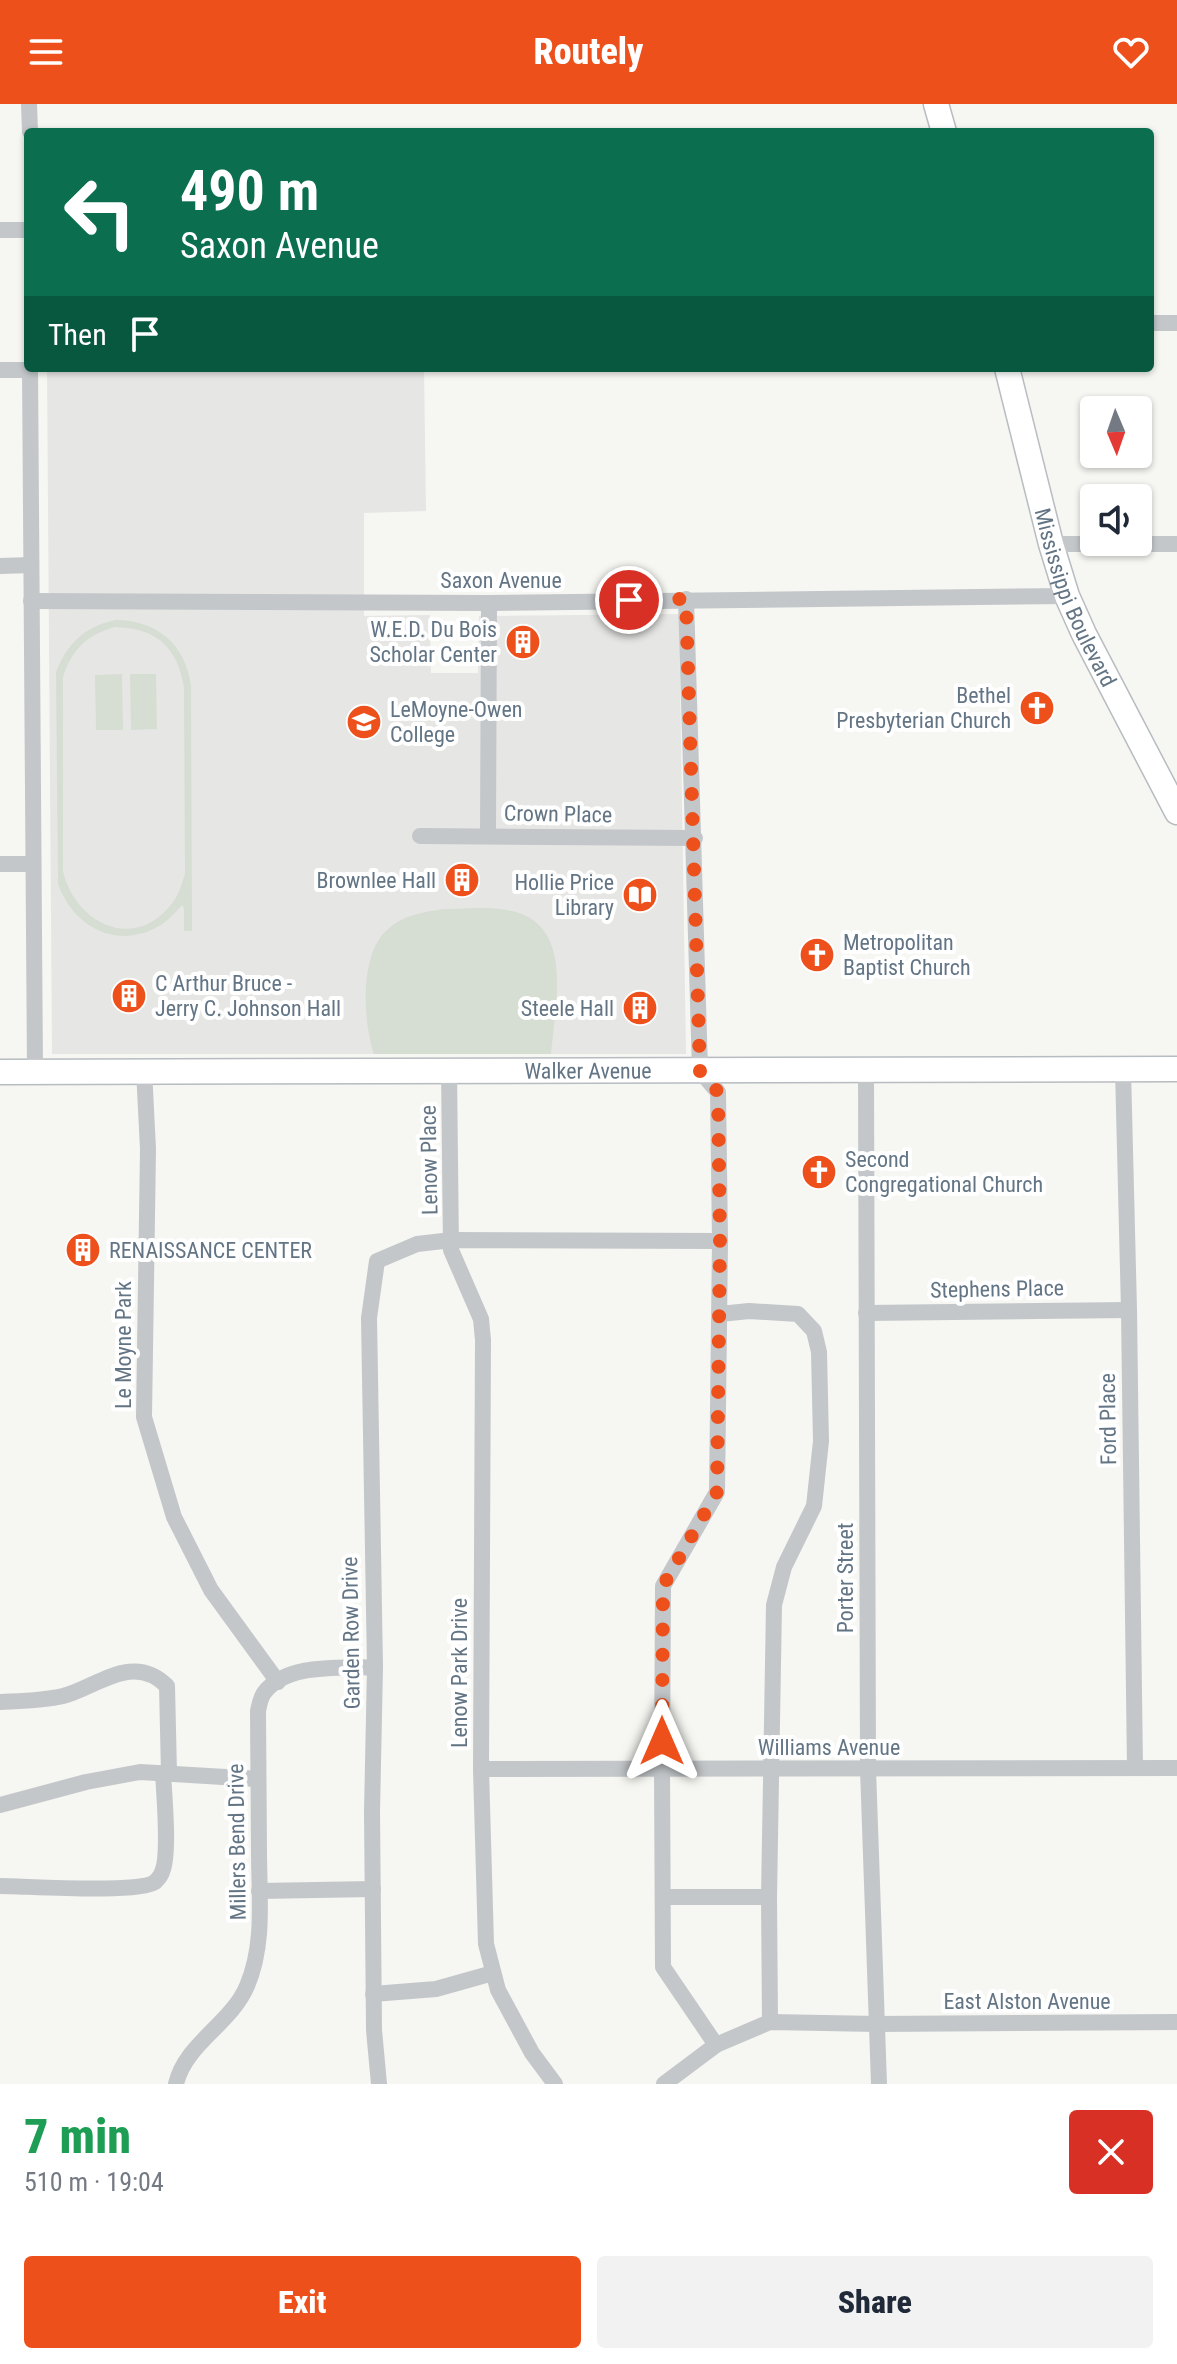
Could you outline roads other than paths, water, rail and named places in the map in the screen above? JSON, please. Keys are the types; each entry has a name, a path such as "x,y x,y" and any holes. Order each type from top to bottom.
{"street":[{"path":"29,104 30,128"},
{"path":"936,104 943,128"},
{"path":"0,230 24,230"},
{"path":"1154,323 1177,323"},
{"path":"0,370 24,369"},
{"path":"30,372 35,1071"},
{"name":"Mississippi Boulevard","path":"1008,372 1067,596 1177,811"},
{"path":"1051,544 1177,544"},
{"path":"0,566 31,565"},
{"name":"Saxon Avenue","path":"31,601 489,603 1067,596"},
{"path":"686,599 700,1071 718,1092 720,1314 717,1492 663,1586 663,1967 716,2045"},
{"path":"488,835 489,603"},
{"name":"Crown Place","path":"420,836 695,838"},
{"path":"0,864 32,864"},
{"name":"Ford Place","path":"1123,1069 1135,1768"},
{"name":"Walker Avenue","path":"0,1072 1177,1069"},
{"name":"Le Moyne Park","path":"144,1070 148,1149 144,1417 174,1517 211,1590 278,1682"},
{"name":"Lenow Place","path":"449,1070 452,1245"},
{"name":"Porter Street","path":"866,1071 868,1769 879,2084"},
{"path":"452,1245 720,1241"},
{"name":"Garden Row Drive","path":"379,2084 373,1994 375,1667 369,1333 373,1282 377,1261 395,1252 417,1244 452,1245"},
{"name":"Lenow Park Drive","path":"452,1245 481,1319 481,1769 486,1944 498,1990 532,2053 555,2084"},
{"name":"Stephens Place","path":"866,1313 1129,1310"},
{"path":"664,2084 716,2045 770,2022 770,1770 774,1605 784,1567 814,1506 821,1441 819,1352 814,1331 798,1314 749,1311 720,1314"},
{"path":"278,1682 302,1671 375,1667"},
{"path":"0,1702 66,1695 106,1676 135,1672 157,1677 167,1686 165,1857 162,1872 154,1882 114,1888 0,1886"},
{"name":"Millers Bend Drive","path":"176,2084 178,2074 195,2049 235,2007 247,1985 260,1937 258,1711 264,1693 278,1682"},
{"name":"Williams Avenue","path":"481,1769 1177,1768"},
{"path":"0,1805 86,1782 140,1772 258,1779"},
{"path":"259,1891 373,1889"},
{"path":"663,1897 769,1897"},
{"path":"373,1994 436,1989 493,1973"},
{"name":"East Alston Avenue","path":"770,2022 1177,2022"}],"place":[{"name":"W.E.D. Du Bois Scholar Center","path":"523,642"},
{"name":"Bethel Presbyterian Church","path":"1037,708"},
{"name":"LeMoyne-Owen College","path":"364,722"},
{"name":"Brownlee Hall","path":"462,880"},
{"name":"Hollie Price Library","path":"640,895"},
{"name":"Metropolitan Baptist Church","path":"817,955"},
{"name":"C Arthur Bruce - Jerry C. Johnson Hall","path":"129,996"},
{"name":"Steele Hall","path":"640,1008"},
{"name":"Second Congregational Church","path":"819,1172"},
{"name":"RENAISSANCE CENTER","path":"83,1250"}]}
